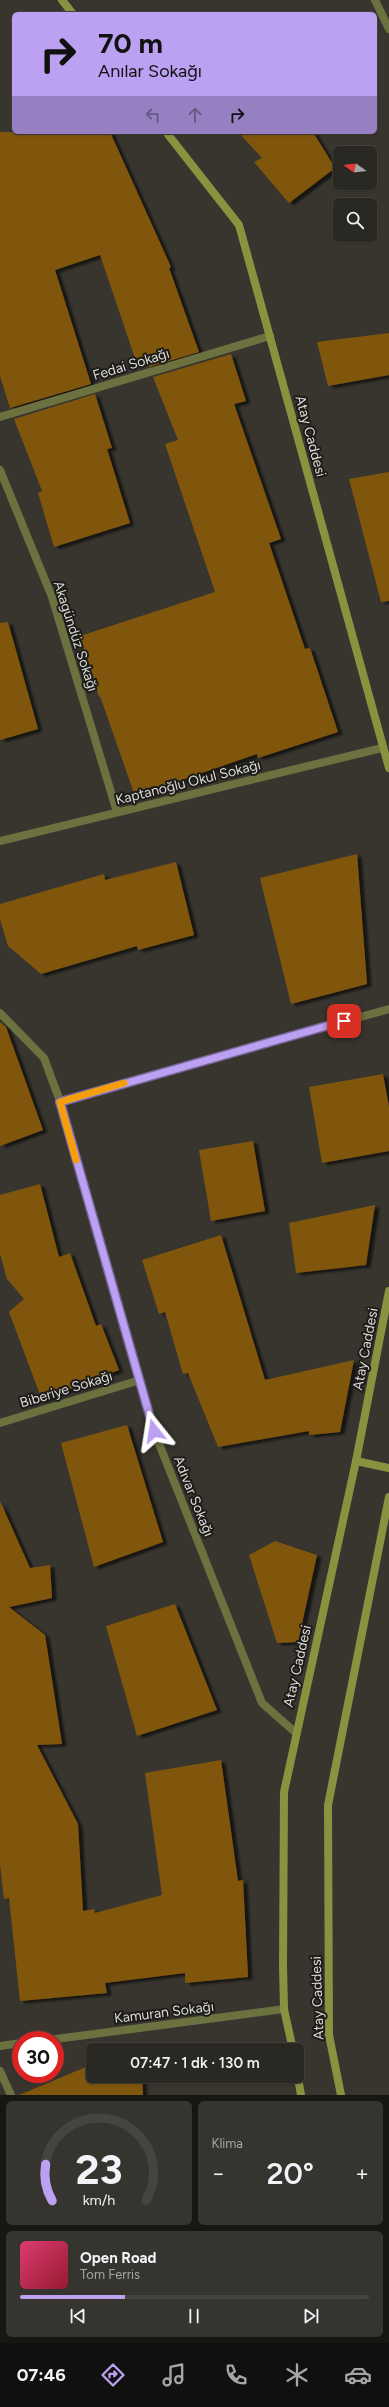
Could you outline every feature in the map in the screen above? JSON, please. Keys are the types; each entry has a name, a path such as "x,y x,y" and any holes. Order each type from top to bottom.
{"main road":[{"path":"62,0 71,12"},
{"name":"Atay Caddesi","path":"168,134 239,225 382,748 389,768"},
{"name":"Atay Caddesi","path":"291,2043 284,2009 284,1792 356,1461 389,1291"},
{"path":"356,1461 389,1468"},
{"name":"Atay Caddesi","path":"341,2095 329,2035 328,1805 389,1497"},
{"path":"299,2083 302,2095"}],"street":[{"path":"375,0 389,29"},
{"name":"Fedai Sokağı","path":"0,417 270,336"},
{"name":"Akagündüz Sokağı","path":"0,470 52,597 117,812"},
{"name":"Kaptanoğlu Okul Sokağı","path":"0,841 382,748"},
{"path":"60,1102 389,1009"},
{"name":"Adıvar Sokağı","path":"0,1013 44,1058 60,1102 154,1431 262,1703 296,1733"},
{"name":"Biberiye Sokağı","path":"0,1423 140,1380"},
{"name":"Kamuran Sokağı","path":"64,2038 284,2009"},
{"path":"0,2046 12,2045"},
{"path":"0,2071 11,2095"}],"building":[{"path":"0,132 12,132 12,134 111,134 171,267 169,268 199,352 149,367 146,360 137,364 100,255 55,270 91,384 10,408 0,376"},
{"path":"240,134 314,134 333,165 333,170 289,203 254,162 262,158"},
{"path":"389,333 389,375 328,386 317,342"},
{"path":"231,354 246,401 234,404 281,539 269,543 305,649 310,648 338,732 258,758 257,754 135,796 100,696 99,697 80,636 215,592 165,444 178,440 153,377"},
{"path":"95,394 112,448 107,449 130,523 54,547 38,493 42,491 14,419"},
{"path":"389,472 389,601 381,602 349,479"},
{"path":"8,622 38,729 0,740 0,623"},
{"path":"357,854 367,984 291,1004 260,878"},
{"path":"176,862 194,935 138,950 137,946 41,974 8,946 0,919 0,904 104,874 105,880"},
{"path":"0,1022 6,1027 43,1130 0,1146"},
{"path":"383,1074 389,1107 389,1151 322,1163 309,1087"},
{"path":"253,1141 265,1211 211,1221 199,1150"},
{"path":"40,1184 59,1257 70,1253 96,1326 101,1324 119,1370 42,1400 9,1312 24,1299 7,1279 0,1254 0,1195"},
{"path":"375,1205 366,1265 296,1273 289,1223"},
{"path":"221,1235 265,1380 354,1360 340,1432 309,1435 309,1431 218,1447 188,1373 183,1374 165,1312 159,1314 142,1260"},
{"path":"127,1425 163,1542 94,1567 61,1443"},
{"path":"0,1501 30,1568 50,1565 52,1598 9,1607 45,1635 62,1744 37,1745 78,1824 83,1911 94,1909 95,1913 162,1895 145,1773 221,1760 238,1881 243,1880 248,1977 185,1983 185,1973 105,1983 107,1993 20,2001 9,1898 4,1899 0,1864"},
{"path":"275,1541 317,1555 298,1642 277,1643 249,1555"},
{"path":"175,1604 217,1710 137,1736 106,1626"},
{"path":"86,2067 86,2083 142,2083 143,2095 19,2095 48,2083 64,2083 64,2076"}],"slow traffic":[{"path":"76,1160 60,1102 124,1083"}],"route":[{"path":"154,1431 60,1102 344,1021"}]}
